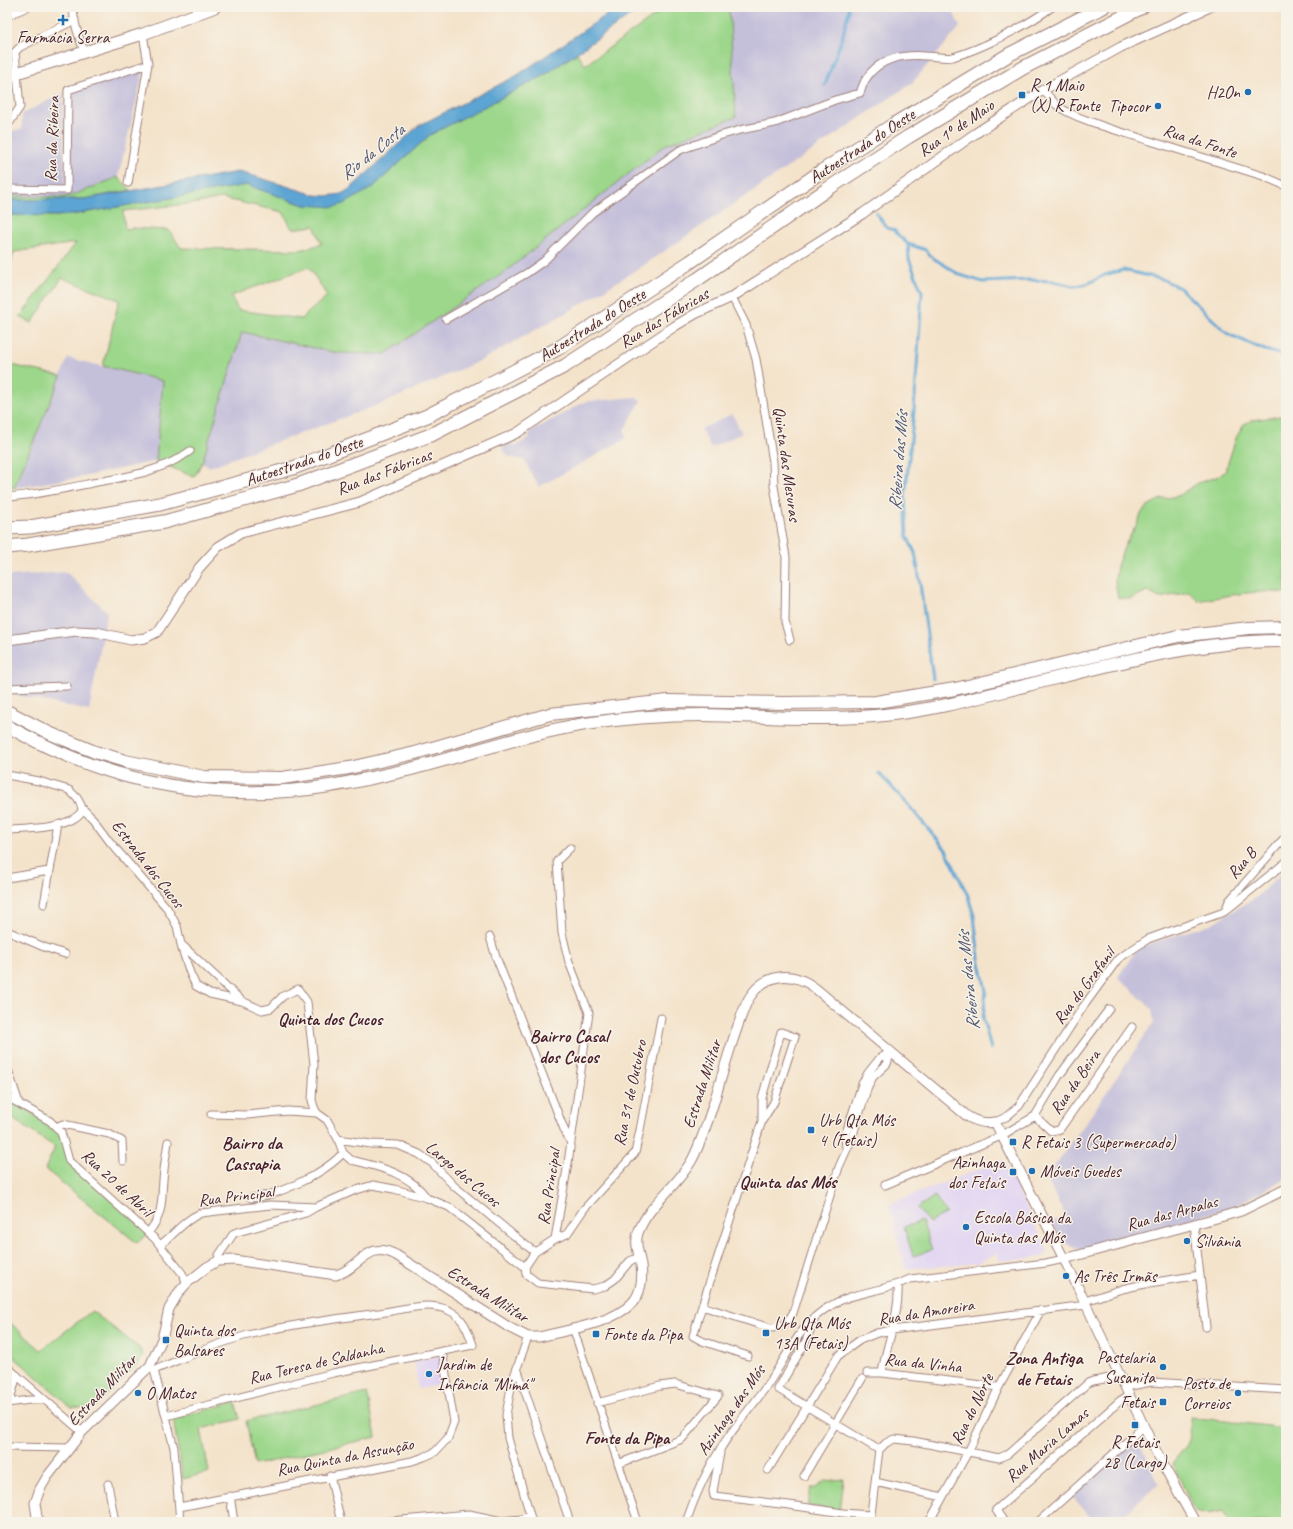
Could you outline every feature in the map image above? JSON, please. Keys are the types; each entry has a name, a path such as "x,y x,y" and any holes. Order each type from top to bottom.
{"highway":[{"name":"Autoestrada do Oeste","path":"7,528 30,527 175,500 293,468 427,416 557,349 690,262 819,173 896,123 1010,54 1103,7"},
{"name":"Autoestrada do Oeste","path":"7,547 28,545 164,522 298,485 433,434 565,366 698,279 829,188 908,137 1023,68 1142,7"},
{"path":"7,711 49,733 95,752 125,761 204,777 282,778 349,768 415,753 550,714 668,701 783,703 876,702 955,689 1178,636 1249,628 1286,627"},
{"path":"7,726 38,743 73,758 104,770 130,777 202,790 243,792 288,791 352,782 410,769 543,732 618,719 701,715 833,718 892,715 971,700 1162,653 1204,646 1245,642 1286,641"}],"main road":[{"path":"12,75 143,34 215,7"}],"street":[{"path":"7,16 27,7"},
{"path":"82,7 72,8 84,52"},
{"path":"446,319 527,273 544,261 592,213 680,150 740,130 775,123 835,100 860,93 866,78 876,67 889,59 903,56 950,57 970,52 1026,24 1052,7"},
{"name":"Rua 1º de Maio","path":"732,297 862,214 976,133 1043,90 1121,47 1210,7"},
{"path":"7,124 20,107 12,75 15,52 20,47 75,20"},
{"path":"128,183 148,64 143,34"},
{"name":"Rua da Ribeira","path":"7,189 67,190 68,90 148,64"},
{"name":"Rua da Fonte","path":"1043,90 1058,106 1066,112 1076,116 1102,126 1263,176 1286,186"},
{"name":"Rua das Fábricas","path":"7,640 76,631 96,632 131,640 145,638 157,632 199,568 218,547 241,533 360,502 516,433 675,326 695,314 732,297"},
{"name":"Quinta das Mesuras","path":"732,297 746,325 756,359 773,462 774,486 786,557 785,622 790,640"},
{"path":"7,498 34,495 130,476 160,468 190,451"},
{"path":"7,688 67,686"},
{"path":"7,775 39,780 69,790 77,798 82,808 82,811 77,817 58,825 7,830"},
{"name":"Estrada dos Cucos","path":"82,808 94,819 110,842 167,908 177,926 190,973 196,986 210,994 242,1001 262,1010 271,1008 283,996 298,989 307,1002 314,1064 312,1100 317,1113"},
{"path":"44,904 58,825"},
{"name":"Rua B","path":"1224,912 1229,901 1286,836"},
{"name":"Rua Principal","path":"160,1245 167,1240 184,1222 201,1213 270,1205 316,1207 353,1191 373,1185 427,1198 449,1207 525,1267 535,1252 555,1239 571,1143 589,1013 569,962 562,933 557,861 570,848"},
{"name":"Rua do Grafanil","path":"994,1122 1006,1117 1019,1106 1083,1007 1118,959 1148,939 1224,912 1286,862"},
{"path":"7,878 49,871"},
{"path":"7,931 44,947 65,954"},
{"path":"490,937 496,957 564,1129 571,1143"},
{"name":"Estrada dos Cucos","path":"181,944 242,1001"},
{"name":"Estrada Militar","path":"40,1522 37,1517 35,1503 40,1489 47,1477 82,1432 152,1368 172,1303 188,1283 207,1267 218,1261 234,1260 336,1275 351,1268 369,1252 386,1250 510,1328 528,1337 539,1337 619,1313 633,1302 639,1292 641,1265 636,1241 640,1229 656,1203 683,1175 699,1145 749,997 757,986 767,980 781,977 793,977 806,981 967,1116 980,1122 994,1122"},
{"path":"884,1185 1001,1136 1035,1116 1059,1076 1109,1009"},
{"name":"Rua 31 de Outubro","path":"555,1239 567,1234 584,1209 635,1152 661,1018"},
{"name":"Rua da Beira","path":"1035,1116 1052,1132 1060,1129 1132,1027"},
{"path":"748,1356 702,1341 693,1336 762,1121 774,1102 795,1037 781,1032 762,1098 762,1121"},
{"path":"702,1306 770,1328 778,1328 787,1324 793,1313 846,1148 845,1136 862,1084 868,1073 880,1058 891,1052"},
{"path":"7,1067 19,1103"},
{"name":"Rua 20 de Abril","path":"7,1096 50,1121 61,1132 69,1162 160,1245 188,1283"},
{"path":"211,1114 247,1115 288,1111 317,1113 327,1120 338,1139 343,1153 351,1160 384,1167 408,1179 420,1189 427,1198"},
{"path":"994,1122 1064,1259 1171,1482 1194,1522"},
{"path":"56,1127 63,1124 109,1134 122,1141 123,1161"},
{"name":"Largo dos Cucos","path":"338,1139 371,1144 398,1145 419,1154 432,1163 454,1186 535,1252"},
{"path":"148,1233 153,1226 162,1206 163,1180 168,1142"},
{"path":"251,1198 268,1196 306,1179 337,1159 343,1153"},
{"name":"Rua das Arpalas","path":"1064,1259 1241,1211 1286,1189"},
{"path":"218,1261 219,1255 234,1233 306,1213 316,1207"},
{"path":"1194,1224 1206,1328"},
{"path":"525,1267 526,1274 538,1283 593,1289 605,1286 615,1279 630,1261 639,1257"},
{"name":"Azinhaga das Mós","path":"686,1522 698,1491 722,1446 769,1383 798,1337 817,1315 828,1306 844,1298 898,1285 910,1279 1046,1263 1064,1259"},
{"name":"Rua da Amoreira","path":"768,1470 838,1356 860,1340 877,1333 892,1330 1085,1303 1122,1289 1200,1275"},
{"path":"882,1373 892,1330 898,1295 898,1285"},
{"name":"Rua Teresa de Saldanha","path":"152,1368 248,1334 420,1306 440,1307 457,1316 466,1326 473,1345 333,1373 166,1416"},
{"name":"Rua do Norte","path":"929,1522 968,1452 999,1387 1041,1310"},
{"path":"817,1315 805,1343 778,1389 879,1450"},
{"path":"573,1328 638,1522"},
{"path":"380,1522 469,1514 502,1522 531,1519 508,1438 506,1415 512,1382 528,1337"},
{"name":"Rua Quinta da Assunção","path":"179,1507 424,1457 435,1452 448,1438 454,1422 442,1351"},
{"path":"7,1367 82,1432"},
{"path":"152,1368 174,1448 180,1522"},
{"path":"517,1368 570,1522"},
{"name":"Rua da Vinha","path":"867,1373 882,1373 999,1387"},
{"path":"17,1375 8,1403 45,1400"},
{"path":"722,1446 712,1491 714,1496 789,1505 843,1513 870,1519 879,1450 886,1443 894,1439 913,1441 999,1458 1008,1454 1088,1383 1121,1376"},
{"name":"Rua da Vinha","path":"804,1476 862,1379"},
{"path":"1128,1391 1137,1385 1151,1382 1286,1390"},
{"path":"597,1403 660,1386 675,1384 718,1396 682,1439 618,1464"},
{"name":"Rua Maria Lamas","path":"1004,1522 996,1510 1121,1400 1128,1391"},
{"path":"1038,1522 1144,1426"},
{"path":"7,1447 70,1448"},
{"path":"330,1476 341,1522"},
{"path":"875,1482 943,1497"},
{"path":"108,1484 115,1522"},
{"path":"230,1496 234,1522"}],"shaded area":[{"path":"737,7 951,7 960,27 912,83 647,263 585,302 482,360 386,402 209,467 202,463 242,332 337,353 385,354 505,272 665,145 736,117 729,10"},
{"path":"142,68 144,69 118,177 65,197 7,196 7,131 22,130 22,114 63,93 65,190 72,89"},
{"path":"68,358 163,381 156,461 87,476 14,488"},
{"path":"634,397 641,401 624,430 627,438 539,487 524,460 509,457 502,448 510,443 516,446 529,438 530,432 584,402"},
{"path":"732,414 742,433 711,448 701,429"},
{"path":"66,572 107,612 89,711 7,693 7,576"},
{"path":"1286,868 1286,1177 1284,1180 1233,1207 1080,1250 1061,1241 1052,1223 1065,1215 1046,1178 1089,1118 1154,1022 1152,1009 1118,977 1135,952 1145,945 1211,924 1257,897"},
{"name":"Escola Básica da Quinta das Mós","path":"1003,1160 1048,1251 1043,1257 1000,1261 997,1253 977,1263 905,1269 889,1204"},
{"name":"Jardim de Infância \"Mimá\"","path":"438,1356 440,1358 445,1384 418,1389 414,1361"},
{"path":"1137,1436 1159,1484 1113,1522 1095,1522 1071,1495"}],"green space":[{"path":"667,7 729,7 736,117 665,145 505,272 385,354 337,353 242,332 202,463 194,477 156,461 163,381 103,366 119,300 62,278 32,323 20,317 76,243 14,252 7,277 7,215 57,216 77,214 239,185 247,185 304,205 372,188 430,135 543,76 577,53 585,65","holes":["221,198 283,212 292,229 314,226 322,244 300,250 181,248 169,230 125,229 123,211 198,203","309,267 327,296 301,319 238,310 231,296"]},
{"path":"118,177 131,190 84,199 7,200 7,196 65,197"},
{"path":"7,364 61,376 14,488 7,488"},
{"path":"1281,416 1286,419 1286,593 1253,592 1198,601 1190,592 1159,598 1147,591 1131,599 1118,598 1115,581 1117,566 1125,545 1142,512 1151,504 1161,499 1178,496 1198,483 1219,476 1225,472 1236,438 1244,424 1253,420"},
{"path":"7,1097 61,1132 69,1162 148,1233 137,1243 45,1169 55,1147 7,1115"},
{"path":"935,1196 946,1213 929,1223 917,1208"},
{"path":"922,1221 932,1250 913,1256 904,1227"},
{"path":"92,1311 140,1349 143,1355 138,1364 96,1406 92,1408 71,1407 7,1351 7,1320 41,1350"},
{"path":"367,1393 376,1437 255,1465 246,1421"},
{"path":"235,1402 240,1419 201,1429 209,1472 183,1479 173,1419"},
{"path":"1190,1417 1286,1428 1286,1522 1231,1522 1224,1511 1207,1514 1195,1511 1172,1463 1188,1443 1190,1433"},
{"path":"844,1479 840,1510 808,1506 811,1488 816,1488 825,1481"}],"water":[{"path":"618,7 643,7 543,76 430,135 372,188 344,204 334,207 304,205 247,185 77,214 57,216 7,215 7,200 84,199 238,172 315,195 327,196 341,194 350,189 418,126 516,76"}],"waterway":[{"path":"825,85 843,35 849,10 848,7"},
{"path":"876,213 887,228 894,230 908,244 926,250 930,256 960,275 983,282 1031,280 1052,281 1073,286 1085,285 1105,275 1123,270 1162,279 1180,288 1228,334 1265,350 1286,356"},
{"name":"Ribeira das Mós","path":"908,244 909,259 922,292 914,411 905,496 907,536 915,553 933,679"},
{"name":"Ribeira das Mós","path":"879,773 946,850 968,896 974,916 979,958 986,991 983,1018 991,1049"}],"place":[{"name":"Farmácia Serra","path":"63,20"},
{"name":"H2On","path":"1248,92"},
{"name":"R 1 Maio (X) R Fonte","path":"1022,95"},
{"name":"Tipocor","path":"1158,106"},
{"name":"Urb Qta Mós 4 (Fetais)","path":"811,1130"},
{"name":"R Fetais 3 (Supermercado)","path":"1013,1142"},
{"name":"Móveis Guedes","path":"1032,1171"},
{"name":"Azinhaga dos Fetais","path":"1013,1172"},
{"name":"Escola Básica da Quinta das Mós","path":"966,1227"},
{"name":"Silvânia","path":"1187,1241"},
{"name":"As Três Irmãs","path":"1066,1276"},
{"name":"Urb Qta Mós 13A (Fetais)","path":"766,1333"},
{"name":"Fonte da Pipa","path":"596,1334"},
{"name":"Quinta dos Balsares","path":"166,1340"},
{"name":"Pastelaria Susanita","path":"1163,1367"},
{"name":"Jardim de Infância \"Mimá\"","path":"429,1374"},
{"name":"O Matos","path":"138,1393"},
{"name":"Posto de Correios","path":"1238,1393"},
{"name":"Fetais","path":"1163,1402"},
{"name":"R Fetais 28 (Largo)","path":"1135,1425"}],"district":[{"name":"Quinta dos Cucos","path":"330,1019"},
{"name":"Bairro Casal dos Cucos","path":"569,1046"},
{"name":"Bairro da Cassapia","path":"252,1153"},
{"name":"Quinta das Mós","path":"788,1182"},
{"name":"Zona Antiga de Fetais","path":"1044,1368"},
{"name":"Fonte da Pipa","path":"627,1438"}],"water label":[{"name":"Rio da Costa","path":"372,152"}]}
